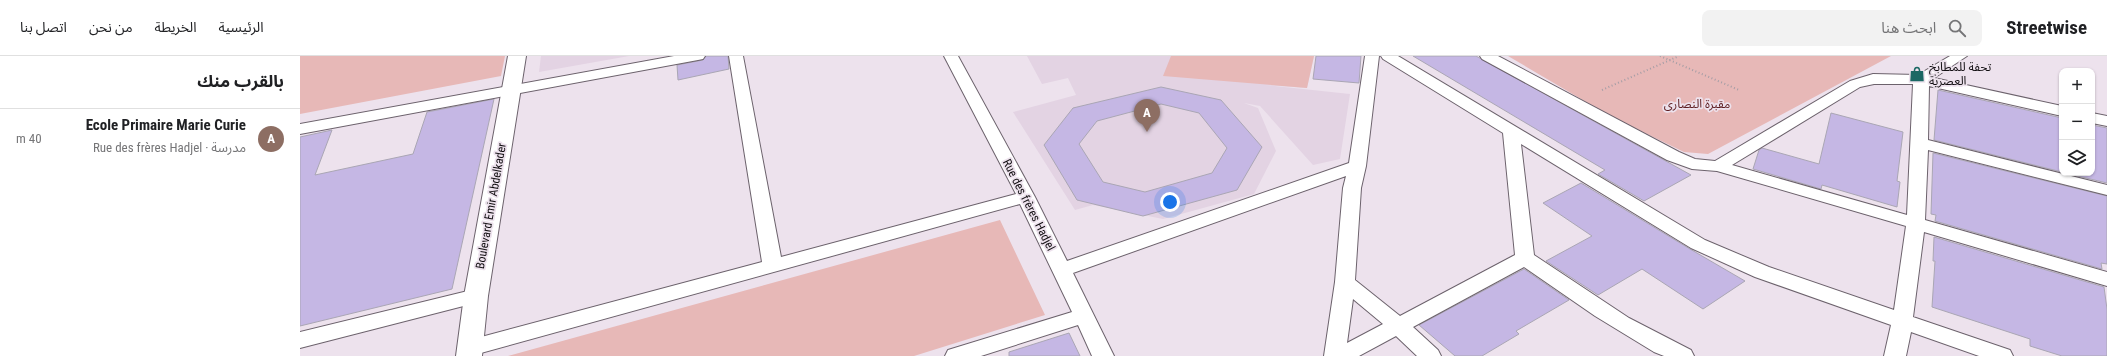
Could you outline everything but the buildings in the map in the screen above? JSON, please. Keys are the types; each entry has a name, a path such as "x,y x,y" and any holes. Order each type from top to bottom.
{"main road":[{"name":"Boulevard Emir Abdelkader","path":"469,352 476,296 517,56"}],"street":[{"path":"300,129 698,56"},
{"path":"736,56 773,267"},
{"name":"Rue des frères Hadjel","path":"951,56 1026,197 1103,356"},
{"path":"1335,356 1345,282 1352,188 1357,166 1372,56"},
{"path":"1388,56 1511,129 1698,244 1762,272 1903,320 2002,356"},
{"path":"1487,56 1673,156 1692,164 1718,166 2107,279"},
{"path":"1921,80 1960,56"},
{"path":"1718,166 1858,82 1873,79 1921,80 2059,111"},
{"path":"1895,356 1903,320 1915,222 1920,143 1921,80"},
{"path":"2095,119 2107,121"},
{"path":"1511,129 1525,258 1607,315 1654,343 1683,356"},
{"path":"1920,143 2107,190"},
{"path":"1061,270 1357,166"},
{"path":"469,352 1026,197"},
{"path":"1341,356 1525,258"},
{"path":"1345,282 1399,326 1430,356"},
{"path":"300,340 476,296"},
{"path":"956,356 1083,316"}],"path":[{"path":"1660,56 1739,90"},
{"path":"1602,90 1679,56"}],"shaded area":[{"path":"541,56 629,56 539,72"},
{"path":"1027,56 1314,56 1307,88 1265,85 1350,94 1340,159 1313,165 1260,106 1244,103 1258,108 1276,151 1254,194 1163,219 1093,205 1075,210 1013,112 1076,95 1068,78 1042,84"}],"green space":[{"path":"300,56 505,56 501,76 300,114"},
{"path":"1171,56 1314,56 1307,88 1163,76"},
{"name":"مقبرة النصارى","path":"1508,56 1891,56 1708,154 1684,152 1610,116"},
{"path":"1000,220 1045,315 914,356 508,356"}],"place":[{"name":"تحفة للمطابخ العصرية","path":"1917,74"},
{"name":"Ecole Primaire Marie Curie","path":"1147,132"}]}
